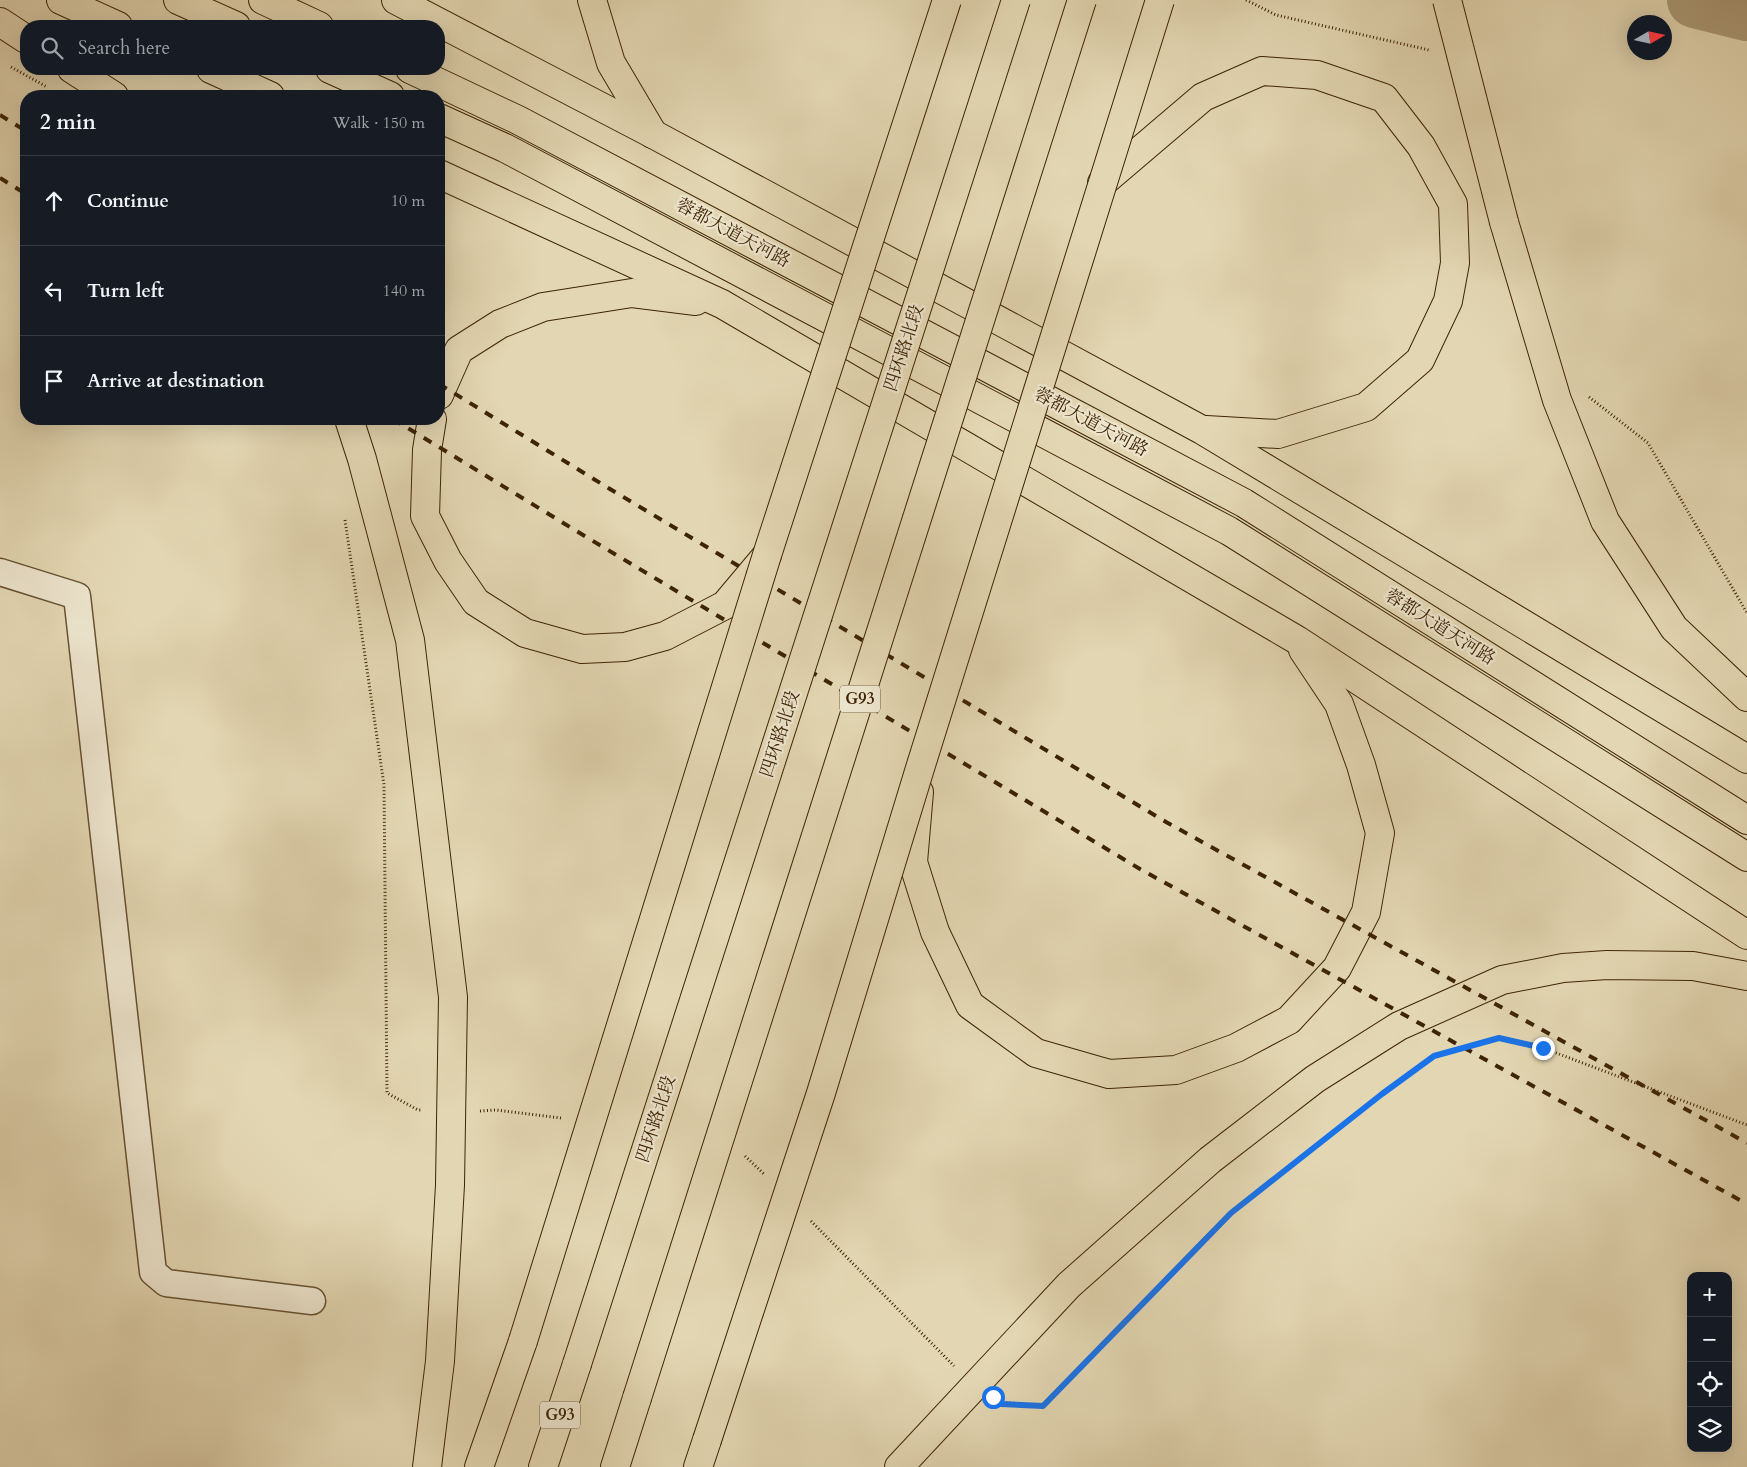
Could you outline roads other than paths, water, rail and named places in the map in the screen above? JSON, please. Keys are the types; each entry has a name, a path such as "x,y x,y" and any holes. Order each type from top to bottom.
{"main road":[{"path":"61,0 105,20"},
{"path":"178,0 223,20"},
{"path":"263,0 306,20"},
{"path":"396,0 434,20"},
{"path":"592,0 611,63 653,134"},
{"path":"936,0 936,31"},
{"path":"479,1467 523,1341 767,554 947,0"},
{"name":"四环路北段","path":"543,1467 1016,0"},
{"name":"G93","path":"615,1467 1082,0"},
{"path":"698,1467 821,1093 921,765 1160,0"},
{"path":"1447,0 1504,222 1557,400 1605,521 1674,628 1747,697"},
{"path":"0,22 20,35"},
{"path":"445,26 653,134 1202,430 1747,759"},
{"path":"1102,183 1203,96 1262,71 1316,75 1384,98 1421,146 1453,204 1454,263 1448,301 1420,360 1366,407 1278,434 1202,430"},
{"path":"81,75 105,90"},
{"path":"223,75 257,90"},
{"path":"343,75 377,90"},
{"name":"蓉都大道天河路","path":"423,75 518,120 1244,503 1747,820"},
{"name":"蓉都大道天河路","path":"445,121 504,148 1229,530 1747,857"},
{"path":"445,177 722,304 1297,640 1747,935"},
{"path":"445,382 459,350 500,324 543,307 632,293 722,304"},
{"path":"351,425 362,459 410,640 453,997 449,1195 440,1361 427,1467"},
{"path":"431,425 427,450 425,516 448,561 476,602 525,634 582,649 625,647 665,636 725,605 767,554"},
{"path":"921,765 913,862 935,932 970,1005 1036,1053 1109,1074 1176,1070 1236,1048 1289,1020 1337,968 1366,912 1380,833 1361,765 1339,704 1297,640"},
{"path":"899,1467 1069,1286 1210,1160 1315,1079 1399,1026 1502,980 1562,968 1608,965 1693,966 1747,976"}],"street":[{"path":"0,572 77,596 153,1272 166,1283 312,1301"}],"waterway":[{"path":"1695,0 1747,13"}],"railway":[{"path":"0,115 20,127"},
{"path":"0,178 20,190"},
{"path":"445,388 610,489 1166,822 1747,1143"},
{"path":"403,425 1140,869 1747,1204"}]}
